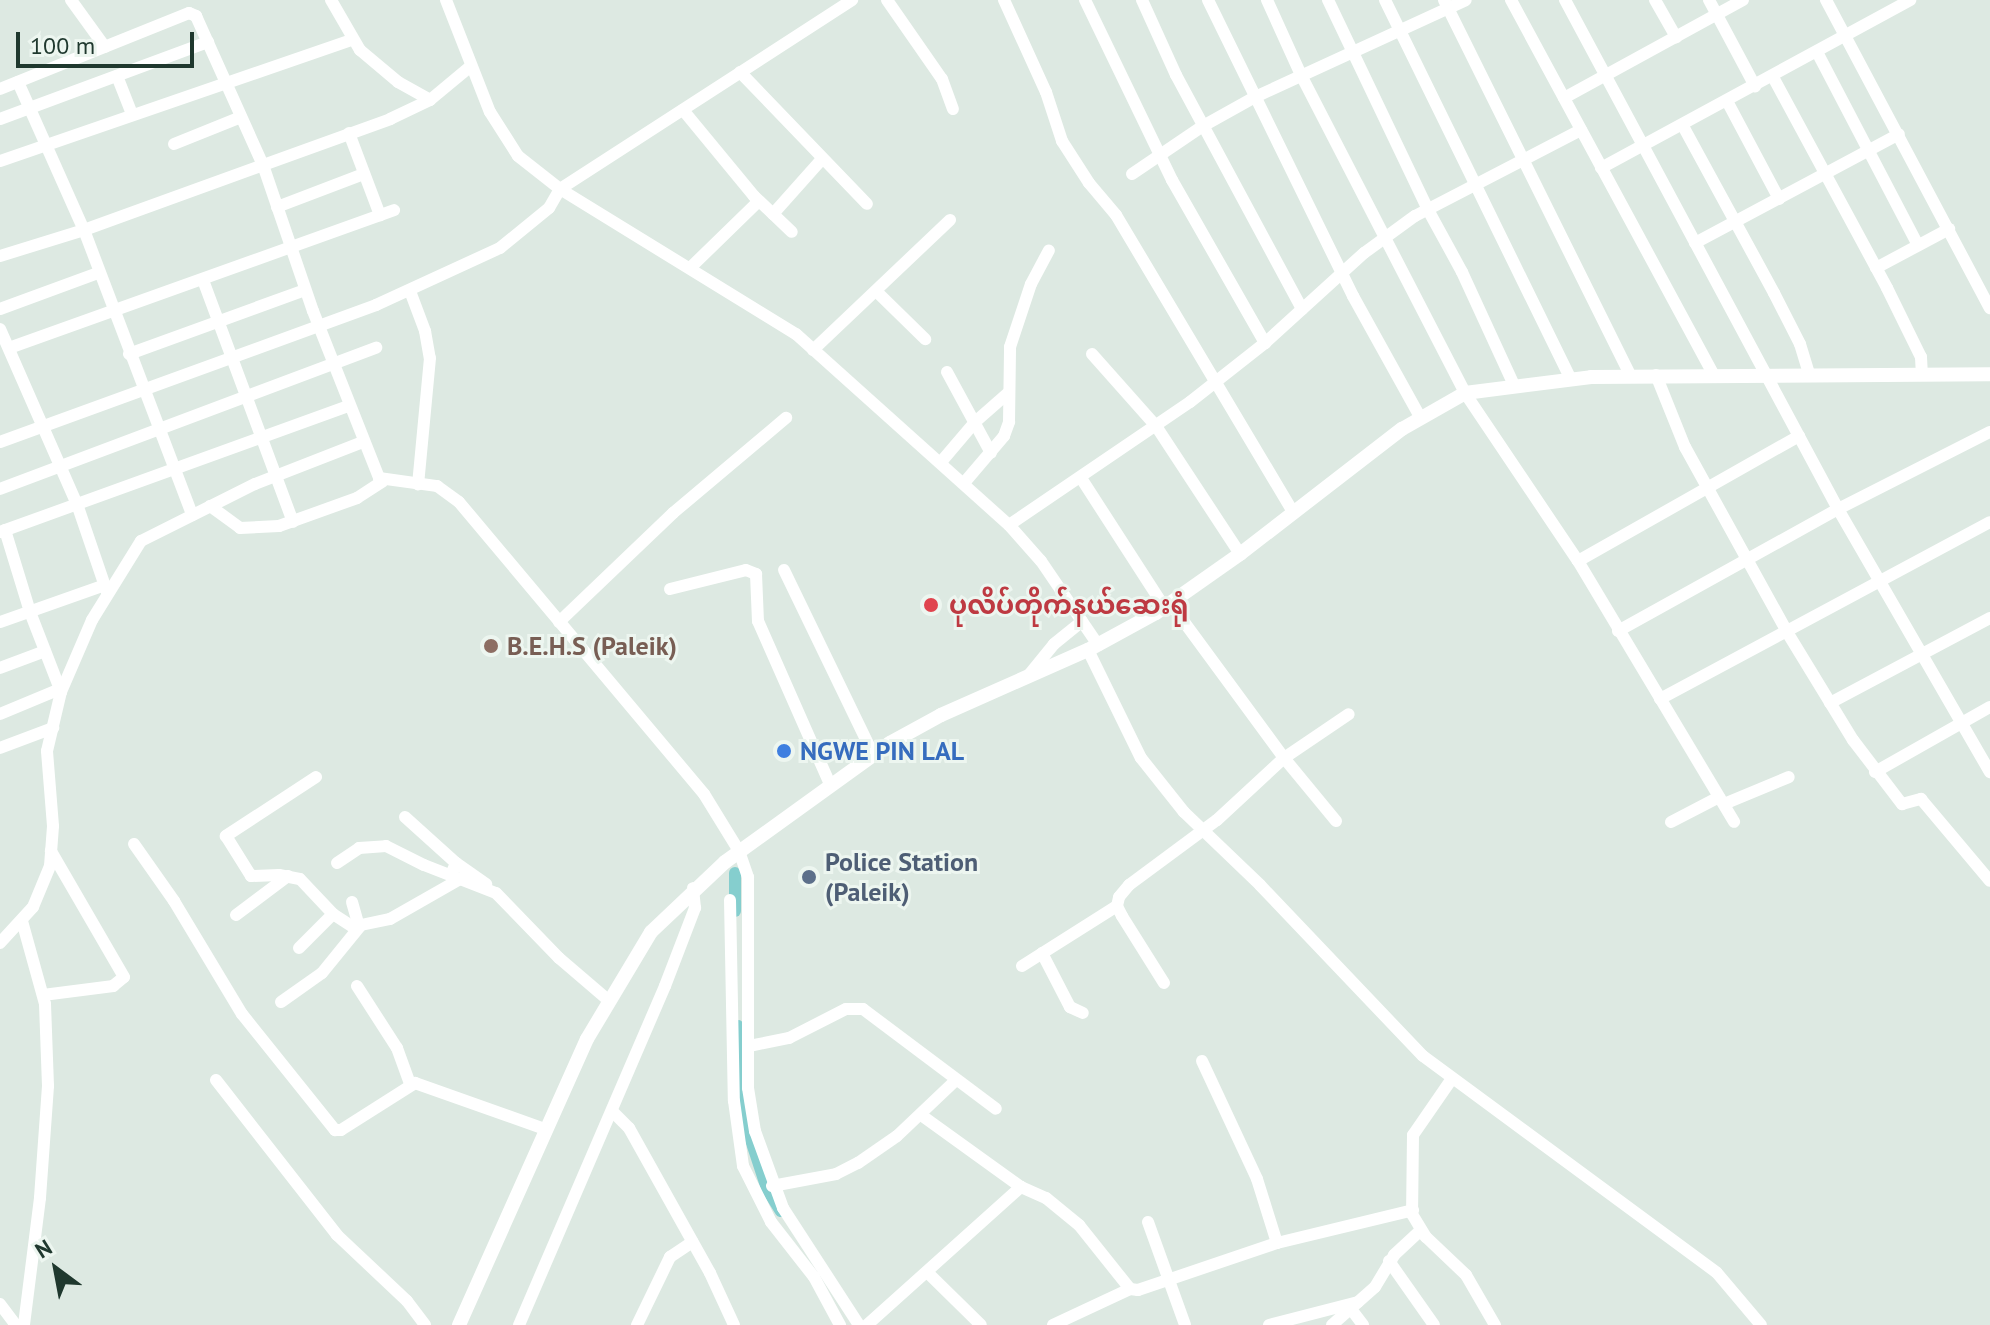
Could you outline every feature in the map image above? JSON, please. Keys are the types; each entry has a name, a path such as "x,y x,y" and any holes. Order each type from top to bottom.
{"street":[{"path":"71,0 105,47"},
{"path":"0,89 192,12 199,0"},
{"path":"331,0 352,40 372,62 430,100"},
{"path":"446,0 490,112 511,147 537,174 781,323 1009,525 1041,561 1082,621 1141,758 1201,832 1260,885 1423,1056 1451,1080 1717,1273 1761,1325"},
{"path":"0,442 410,291 500,248 549,208 560,189 850,0"},
{"path":"887,0 942,79 953,109"},
{"path":"1004,0 1046,92 1062,141 1089,183 1116,215 1293,512"},
{"path":"1085,0 1211,253 1265,343"},
{"path":"1142,0 1203,126 1302,309"},
{"path":"1208,0 1253,98 1341,273 1420,417"},
{"path":"1267,0 1301,75 1465,393 1578,561 1734,822"},
{"path":"1328,0 1514,385"},
{"path":"1385,0 1571,379"},
{"path":"1132,174 1203,126 1253,98 1401,31 1446,4 1466,0"},
{"path":"1511,0 1713,374"},
{"path":"1565,0 1838,509 1990,772"},
{"path":"1655,0 1676,37"},
{"path":"1709,0 1755,86"},
{"path":"1564,98 1743,0"},
{"path":"1826,0 1990,308"},
{"path":"1601,168 1910,0"},
{"path":"1446,4 1631,376"},
{"path":"192,12 263,165 348,406 383,481"},
{"path":"0,161 352,40"},
{"path":"0,119 208,42"},
{"path":"1817,52 1918,245"},
{"path":"0,256 84,230 349,133 430,100 471,66"},
{"path":"740,72 867,204"},
{"path":"117,76 132,114"},
{"path":"1773,77 1921,357 1922,374"},
{"path":"18,82 84,230 192,515"},
{"path":"1727,101 1779,199"},
{"path":"683,110 759,201 792,232"},
{"path":"174,144 241,117"},
{"path":"1683,126 1800,344 1809,373"},
{"path":"1009,525 1156,426 1216,381 1265,343 1341,273 1427,208 1581,130"},
{"path":"349,133 380,215"},
{"path":"1695,243 1899,134"},
{"path":"773,214 822,159"},
{"path":"277,207 364,174"},
{"path":"690,268 759,201"},
{"path":"9,348 394,210"},
{"path":"813,350 950,220"},
{"path":"1876,268 1949,229"},
{"path":"964,483 1004,436 1009,422 1008,393 1013,370 1010,347 1031,284 1049,250"},
{"path":"0,309 98,273"},
{"path":"203,280 293,522"},
{"path":"129,354 305,290"},
{"path":"410,291 430,358 418,484"},
{"path":"876,291 925,339"},
{"path":"0,329 77,504 106,589"},
{"path":"0,489 159,432 376,348"},
{"path":"1092,354 1156,426 1240,554"},
{"path":"947,372 991,453"},
{"path":"459,1325 545,1129 608,1000 651,932 693,888 739,851 873,754 941,715 1093,647 1167,605 1240,554 1420,417 1465,393 1571,379 1656,375 1990,374"},
{"path":"1656,375 1685,447 1749,558 1787,632 1875,772 1902,804 1921,799 1990,881"},
{"path":"941,462 975,422 1008,393"},
{"path":"61,690 2,531 348,406"},
{"path":"559,622 684,504 786,418"},
{"path":"1618,631 1838,509 1990,432"},
{"path":"1578,561 1799,436"},
{"path":"0,943 22,921 46,879 51,851 47,751 61,690 106,589 141,541 276,476 363,442"},
{"path":"1081,478 1167,605 1336,821"},
{"path":"210,506 240,528 279,526 357,498 383,481 418,484 449,492 704,794 739,851 748,877 748,1088 755,1131 784,1215 858,1324 928,1273 1021,1187"},
{"path":"1660,699 1990,522"},
{"path":"670,589 746,570 756,574 758,621 830,784"},
{"path":"784,570 873,754"},
{"path":"0,622 106,589"},
{"path":"1830,703 1990,618"},
{"path":"1028,676 1054,644 1082,621"},
{"path":"0,668 45,651"},
{"path":"0,714 61,690"},
{"path":"1875,772 1990,707"},
{"path":"1022,966 1117,906 1123,891 1201,832 1284,758 1349,714"},
{"path":"0,748 53,728"},
{"path":"316,777 226,834 251,876 305,884 333,914 358,928"},
{"path":"1671,822 1789,777"},
{"path":"405,817 456,872"},
{"path":"134,844 174,901 242,1014 335,1130 341,1130 410,1084"},
{"path":"337,863 359,848 386,846 456,872 501,896 559,958 608,1000"},
{"path":"43,995 113,986 124,977 51,851"},
{"path":"281,1002 322,973 358,928 399,915 456,872"},
{"path":"236,915 280,879"},
{"path":"519,1325 612,1111 695,908 693,888"},
{"path":"730,900 738,1139 743,1166 778,1233 814,1277 840,1325"},
{"path":"352,902 358,928"},
{"path":"1117,906 1164,983"},
{"path":"299,948 333,914"},
{"path":"22,921 43,995 48,1086 24,1325"},
{"path":"1042,953 1070,1007 1083,1013"},
{"path":"357,986 397,1048 410,1084"},
{"path":"749,1046 789,1038 835,1013 853,1008 863,1009 996,1109"},
{"path":"1202,1061 1257,1179 1277,1243"},
{"path":"216,1080 337,1235 407,1301 425,1325"},
{"path":"772,1186 836,1174 877,1151 921,1115 956,1080"},
{"path":"1451,1080 1413,1135 1413,1210 1421,1230 1466,1275 1495,1325"},
{"path":"410,1084 545,1129"},
{"path":"612,1111 629,1128 734,1325"},
{"path":"921,1115 1021,1187 1046,1198 1085,1231 1130,1289"},
{"path":"1053,1325 1130,1289 1138,1290 1277,1243 1413,1210"},
{"path":"778,1233 784,1215"},
{"path":"1148,1222 1185,1325"},
{"path":"1332,1325 1375,1287 1389,1261 1421,1230"},
{"path":"637,1325 670,1257 692,1242"},
{"path":"1389,1261 1434,1325"},
{"path":"928,1273 981,1325"},
{"path":"0,1304 16,1325"},
{"path":"1269,1325 1355,1305"},
{"path":"1355,1305 1363,1325"}],"waterway":[{"path":"735,873 735,911"},
{"path":"738,1026 746,1125 767,1189 781,1211"}],"place":[{"name":"ပုလိပ်တိုက်နယ်ဆေးရုံ","path":"931,605"},
{"name":"B.E.H.S (Paleik)","path":"491,646"},
{"name":"NGWE PIN LAL","path":"784,751"},
{"name":"Police Station (Paleik)","path":"809,877"}]}
